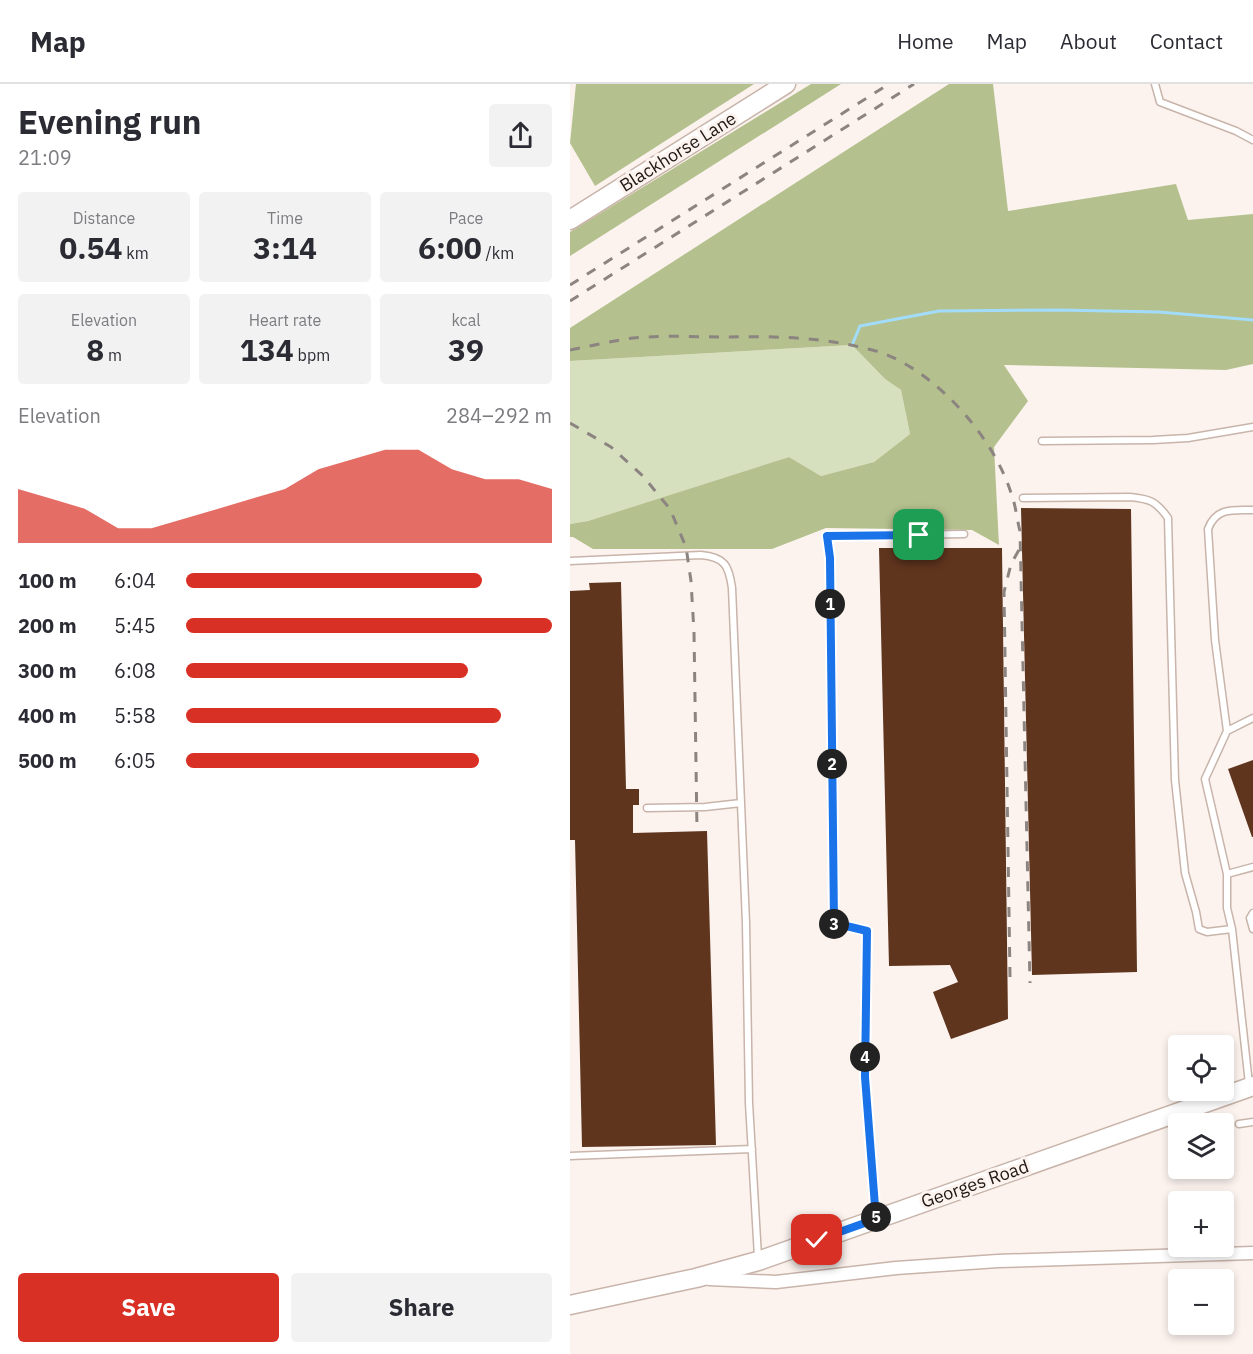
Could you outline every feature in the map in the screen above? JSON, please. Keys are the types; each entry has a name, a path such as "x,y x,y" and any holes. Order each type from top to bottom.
{"street":[{"name":"Blackhorse Lane","path":"572,215 786,84"},
{"name":"Georges Road","path":"570,1305 696,1278 758,1261 1251,1087"},
{"name":"Georges Road","path":"696,1278 776,1282 896,1268 998,1261 1253,1253"}],"lane":[{"path":"1155,84 1160,102 1236,131 1253,140"},
{"path":"1042,441 1188,438 1253,427"},
{"path":"1023,498 1147,498 1161,507 1168,518 1175,780 1185,873 1196,912 1198,929 1207,932 1233,929"},
{"path":"1251,1087 1233,929 1227,908 1227,874 1205,778 1227,731 1215,640 1208,528 1218,514 1225,511 1253,510"},
{"path":"876,1219 865,1077 867,931 834,923 830,558 827,536 964,534"},
{"path":"570,561 701,555 711,556 726,565 730,573 746,923 749,1103 758,1261"},
{"path":"1227,731 1253,718"},
{"path":"647,808 741,804"},
{"path":"1227,874 1253,867"},
{"path":"1253,913 1250,918 1253,929"},
{"path":"1239,1125 1253,1122"},
{"path":"570,1156 752,1149"}],"green space":[{"path":"576,84 754,84 595,186 570,143"},
{"path":"811,84 841,84 570,256 570,232"},
{"path":"949,84 993,84 1008,211 1176,184 1188,220 1253,214 1253,364 1226,370 1004,365 1028,401 994,447 999,545 972,530 826,528 772,549 593,549 570,537 570,524 588,521 789,457 821,476 874,462 910,434 901,390 885,379 852,345 570,361 570,328"},
{"path":"852,345 885,379 901,390 910,434 874,462 821,476 789,457 588,521 570,524 570,361"}],"building":[{"path":"1021,508 1131,509 1137,972 1032,975"},
{"path":"879,548 1002,548 1008,1019 951,1039 933,992 958,982 950,965 889,966"},
{"path":"621,582 626,789 639,789 639,805 633,805 633,833 707,831 716,1145 582,1147 575,840 570,840 570,591 590,590 589,583"},
{"path":"1253,760 1253,837 1252,837 1228,769"}],"waterway":[{"path":"852,345 860,326 939,311 1159,312 1253,320"}],"railway":[{"path":"570,285 889,84"},
{"path":"570,301 914,84"},
{"path":"570,350 625,339 657,337 779,337 847,344 880,352 906,364 926,377 963,412 979,432 1004,474 1020,531 1030,983"},
{"path":"570,423 611,447 643,476 670,509 686,547 694,632 697,830"},
{"path":"1010,977 1004,592 1011,564 1020,548"}],"route":[{"path":"817,1240 876,1219 865,1077 867,931 834,923 830,558 827,536 919,535"}]}
